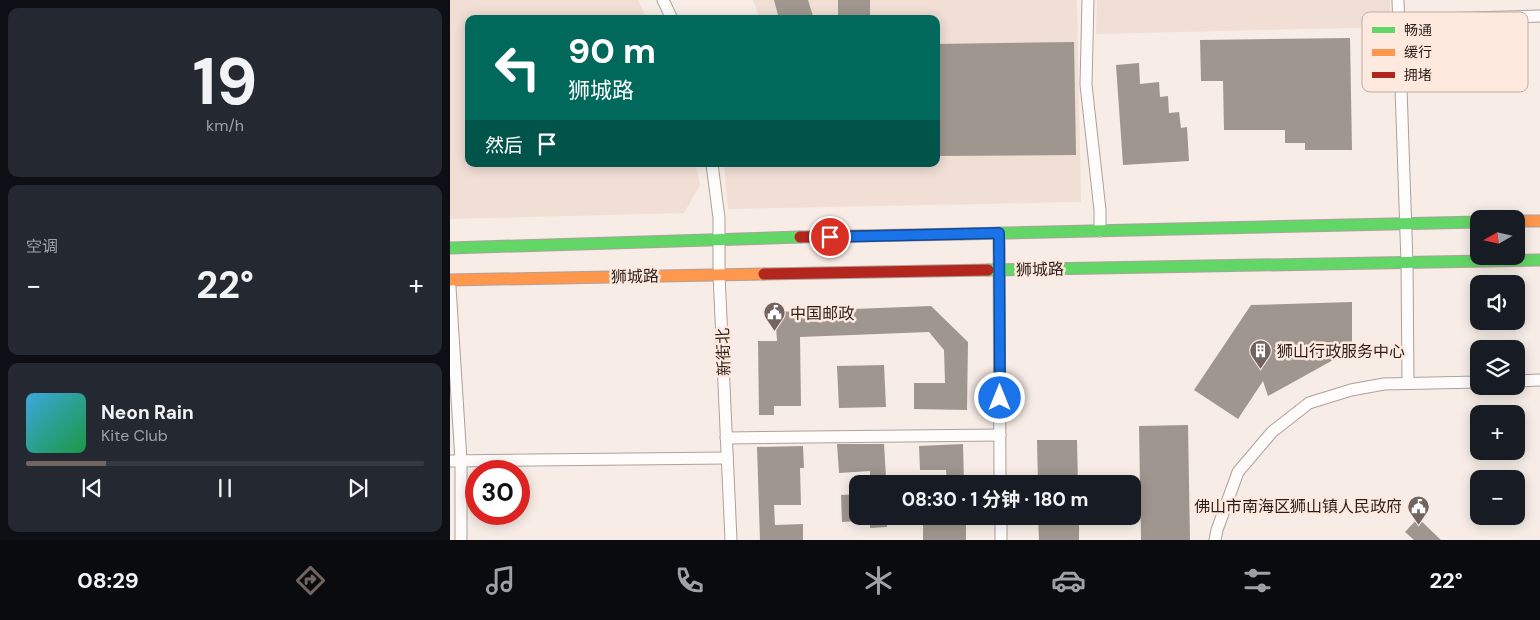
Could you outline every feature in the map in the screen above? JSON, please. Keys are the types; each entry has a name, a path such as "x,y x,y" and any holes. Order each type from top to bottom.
{"street":[{"path":"663,0 670,15"},
{"path":"1088,0 1086,85 1100,210 1100,231"},
{"path":"1400,92 1408,383"},
{"name":"新街北","path":"713,167 719,218 719,274 731,540"},
{"path":"1525,221 1540,221"},
{"name":"狮城路","path":"450,248 719,239 1470,222"},
{"path":"999,233 1000,475"},
{"name":"狮城路","path":"450,280 1540,260"},
{"path":"450,287 456,460 461,540"},
{"path":"1525,381 1540,380"},
{"path":"1215,540 1238,472 1272,432 1310,402 1351,390 1384,384 1470,382"},
{"path":"726,438 1000,435"},
{"path":"456,460 727,458"},
{"path":"1000,525 1001,540"}],"shaded area":[{"path":"450,0 638,0 645,15 465,15 465,167 697,167 700,185 684,213 450,219"},
{"path":"753,0 1077,0 1081,202 728,209 724,167 940,167 940,15 759,15"},
{"path":"1097,0 1390,0 1390,12 1362,12 1362,28 1096,34"}],"building":[{"path":"774,0 808,0 813,15 778,15"},
{"path":"838,0 870,0 870,15 838,15"},
{"path":"1350,38 1352,150 1305,150 1305,143 1285,143 1285,130 1224,130 1223,81 1201,81 1200,40"},
{"path":"1074,42 1076,155 940,156 940,44"},
{"path":"1139,63 1140,84 1159,82 1160,97 1168,96 1169,113 1179,112 1181,128 1187,127 1189,161 1123,165 1116,65"},
{"name":"狮山行政服务中心","path":"1352,302 1352,358 1335,359 1268,396 1263,381 1238,419 1194,390 1251,305"},
{"path":"931,306 968,342 967,410 914,409 914,383 945,383 944,350 929,332 800,337 801,406 774,406 774,415 759,415 758,341 777,341 775,312"},
{"path":"884,365 886,407 839,408 837,366"},
{"path":"1188,425 1190,540 1141,540 1139,426"},
{"path":"1037,440 1077,440 1078,475 1038,475"},
{"path":"837,444 884,444 886,475 870,475 870,471 839,473"},
{"path":"963,444 964,475 946,475 946,470 920,470 919,446"},
{"path":"803,446 804,468 800,468 801,505 774,505 775,525 803,524 803,540 760,540 757,447"},
{"path":"841,495 849,495 849,522 842,522"},
{"name":"佛山市南海区狮山镇人民政府","path":"1418,518 1441,540 1414,540 1405,532"},
{"path":"870,525 887,525 887,527 870,528"},
{"path":"923,525 966,525 966,540 923,540"},
{"path":"1038,525 1079,525 1079,540 1039,540"}],"traffic: fast":[{"path":"962,234 1470,222"},
{"path":"450,248 800,237"},
{"path":"988,270 1540,260"}],"traffic: slow":[{"path":"1525,221 1540,221"},
{"path":"450,280 764,274"}],"traffic: jam":[{"path":"800,237 962,234"},
{"path":"764,274 988,270"}],"place":[{"name":"中国邮政","path":"774,332"},
{"name":"狮山行政服务中心","path":"1261,370"},
{"name":"佛山市南海区狮山镇人民政府","path":"1418,525"}],"route":[{"path":"830,237 999,233 1000,398"}]}
